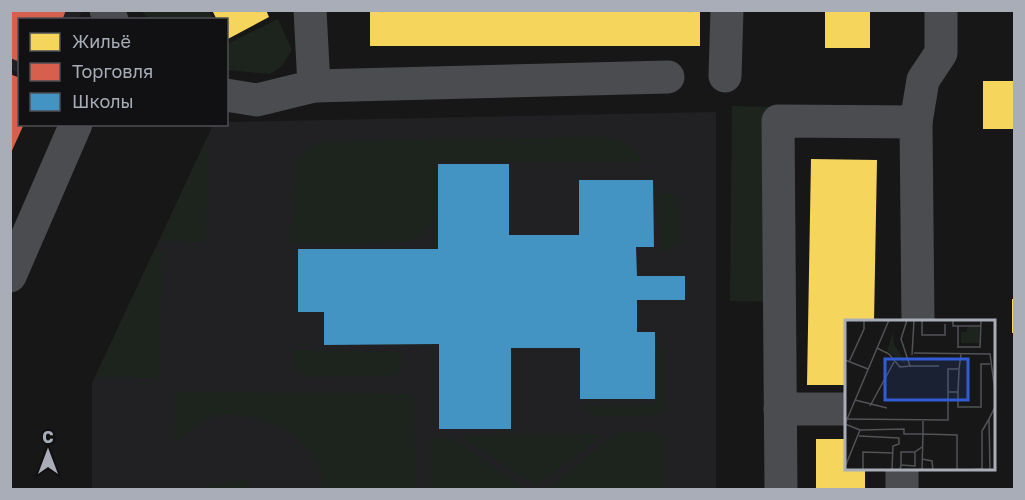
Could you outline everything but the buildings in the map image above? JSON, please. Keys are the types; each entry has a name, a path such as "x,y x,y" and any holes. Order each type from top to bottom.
{"lane":[{"path":"310,10 314,86"},
{"path":"725,76 727,10"},
{"path":"918,320 916,122 923,80 941,53 941,10"},
{"path":"228,94 257,100 314,86 668,77"},
{"path":"781,489 778,121 916,122"},
{"path":"10,276 75,126"},
{"path":"780,409 845,409"},
{"path":"902,470 902,489"}],"shaded area":[{"path":"11,11 82,11 78,18 18,18 18,72 11,69"},
{"path":"141,11 209,11 212,18 149,18"},
{"path":"278,19 292,50 282,66 270,74 228,70 228,44"},
{"path":"732,106 772,107 770,302 730,301"},
{"path":"716,112 716,489 92,489 92,383 213,126 228,126 228,122"},
{"path":"209,134 205,242 159,241"},
{"path":"607,137 625,141 645,162 436,162 434,212 427,231 420,238 380,244 290,244 297,159 308,148 320,141"},
{"path":"659,193 674,194 678,198 679,243 670,251 660,252"},
{"path":"154,251 163,251 159,378 95,377"},
{"path":"657,342 665,349 665,407 658,415 592,416 584,406 657,404"},
{"path":"291,350 402,352 403,366 395,376 309,377 300,373 295,367"},
{"path":"175,392 413,394 415,489 325,489 316,463 301,442 281,427 244,416 228,414 208,419 187,432 174,444"},
{"path":"656,431 663,438 663,489 547,489 617,432"},
{"path":"604,434 536,486 460,436"},
{"path":"430,438 451,438 526,489 430,489"},
{"path":"246,479 248,489 196,489"}]}
